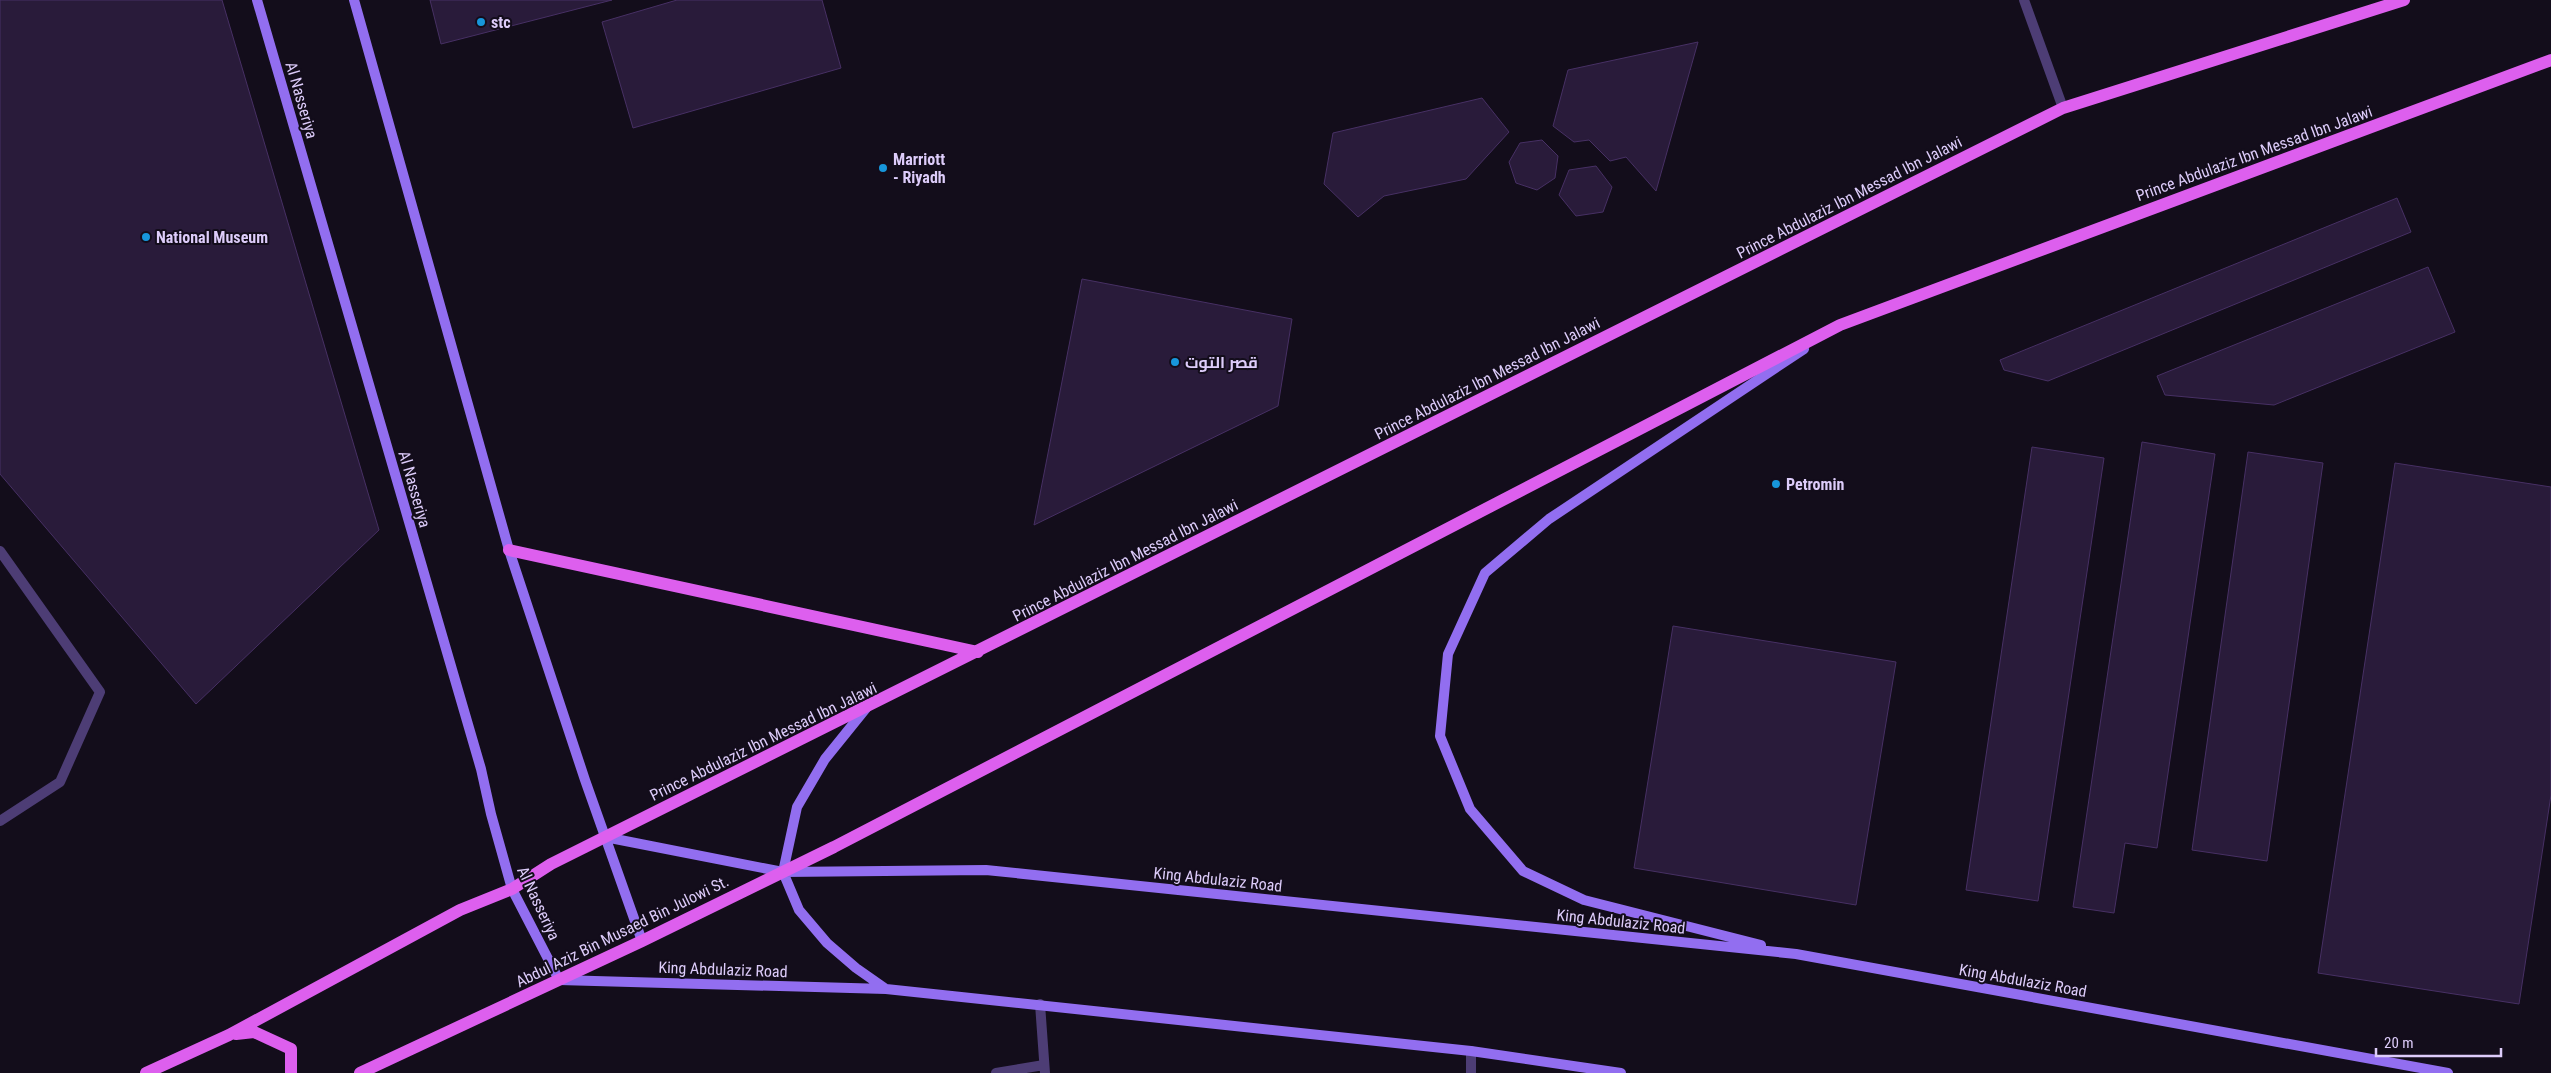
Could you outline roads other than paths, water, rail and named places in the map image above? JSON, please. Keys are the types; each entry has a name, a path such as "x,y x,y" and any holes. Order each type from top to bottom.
{"main road":[{"name":"Al Nasseriya","path":"257,0 481,769 491,814 512,889 559,980"},
{"path":"354,0 509,550 605,837 642,941"},
{"name":"Prince Abdulaziz Ibn Messad Ibn Jalawi","path":"605,837 2062,108 2404,0"},
{"name":"Prince Abdulaziz Ibn Messad Ibn Jalawi","path":"896,816 1840,325 2551,60"},
{"path":"1796,954 1584,900 1523,871 1470,810 1440,736 1448,654 1485,573 1549,519 1840,325"},
{"path":"509,550 978,652"},
{"path":"146,1073 229,1035 460,910 512,889 551,864 605,837 783,872 797,807 824,759 867,707"},
{"name":"Abdul Aziz Bin Musaed Bin Julowi St.","path":"360,1073 642,941 896,816"},
{"name":"King Abdulaziz Road","path":"886,989 856,968 827,943 799,910 783,872 986,870 1796,954 2448,1073"},
{"name":"King Abdulaziz Road","path":"559,980 886,989 1471,1051 1621,1073"},
{"path":"229,1035 254,1032 291,1049 291,1073"}],"street":[{"path":"2024,0 2062,108"},
{"path":"0,551 100,692 60,782 0,821"},
{"path":"996,1073 1044,1069 1040,1004"},
{"path":"1471,1051 1471,1073"}],"place":[{"name":"stc","path":"481,22"},
{"name":"Marriott - Riyadh","path":"883,168"},
{"name":"National Museum","path":"146,237"},
{"name":"قصر التوت","path":"1175,362"},
{"name":"Petromin","path":"1776,484"}]}
